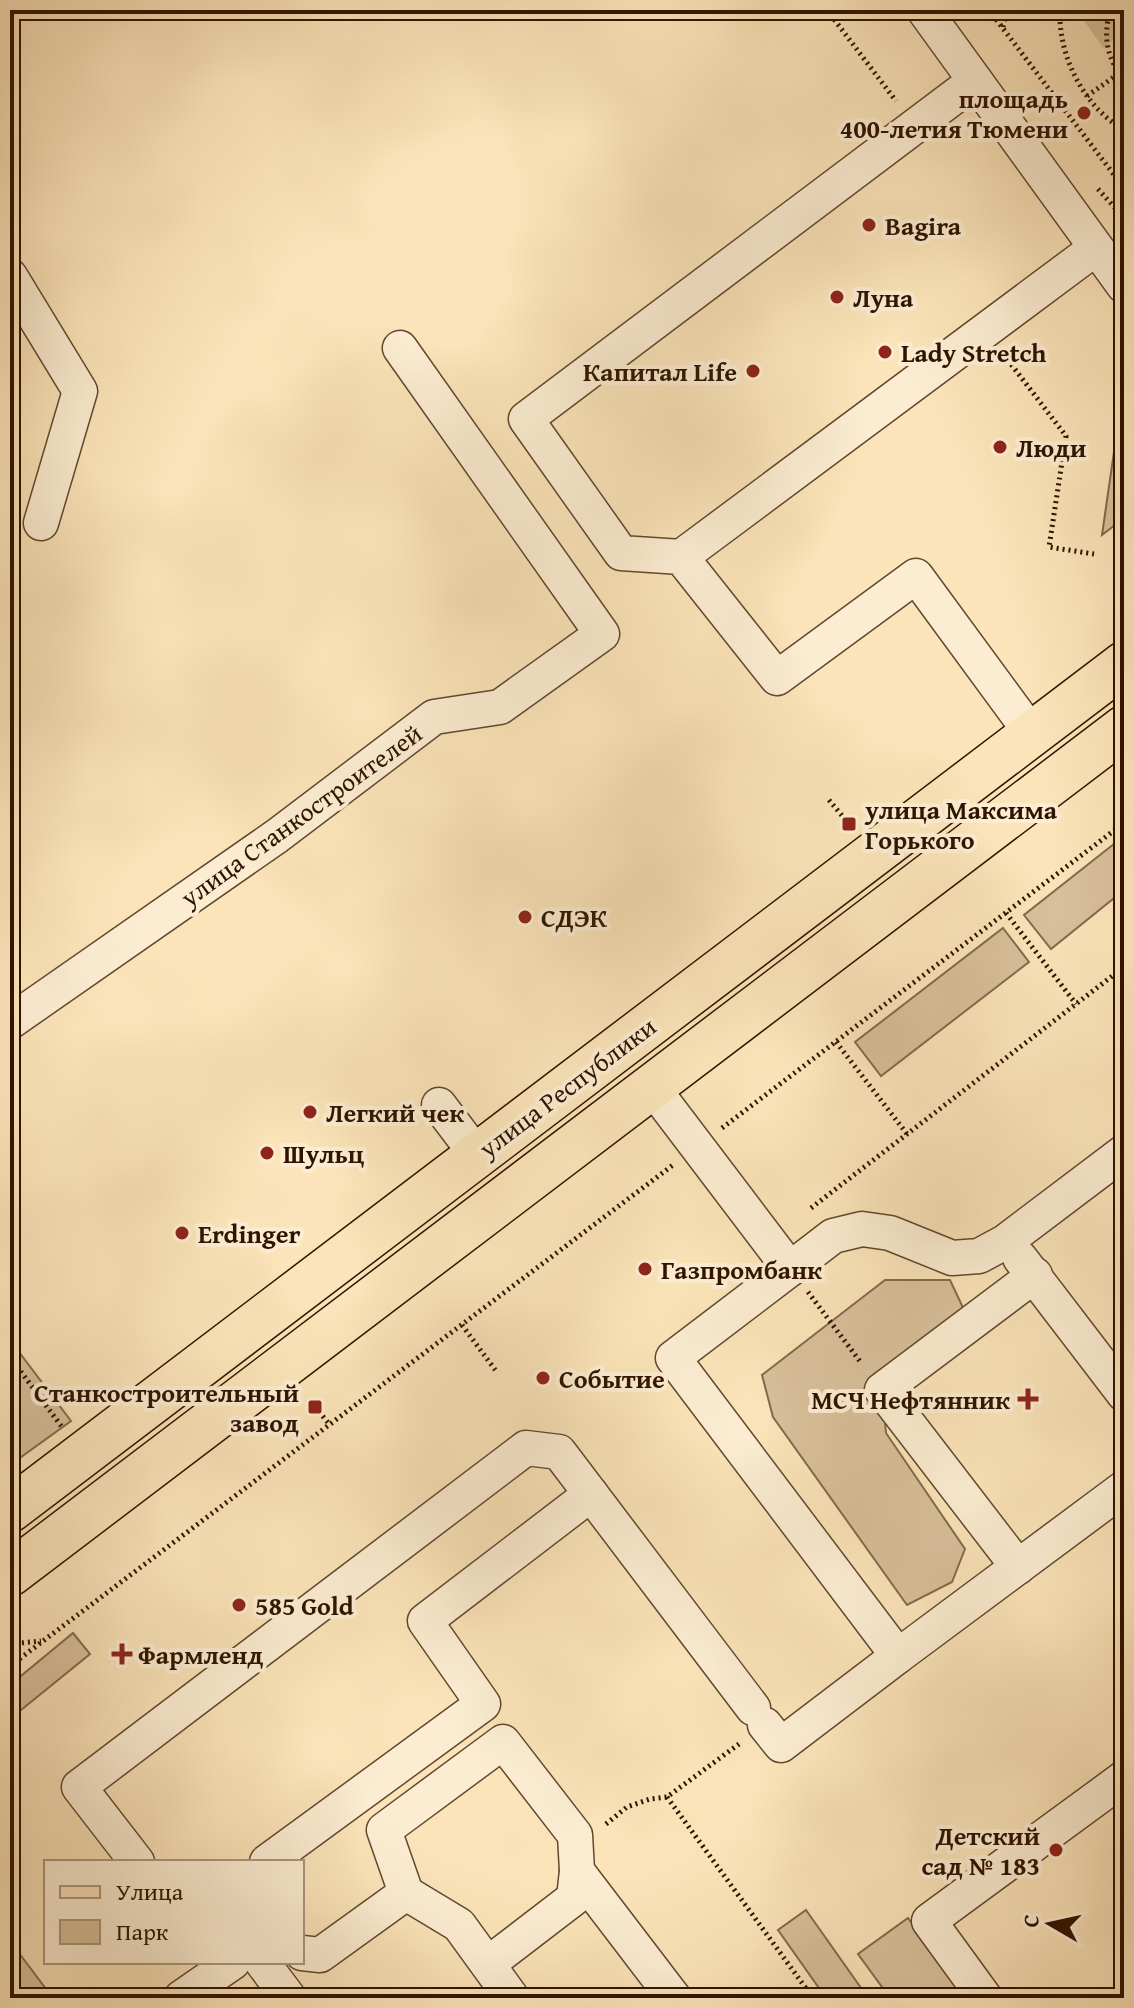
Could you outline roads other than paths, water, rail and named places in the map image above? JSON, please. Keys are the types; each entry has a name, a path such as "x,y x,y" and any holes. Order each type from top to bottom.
{"main road":[{"name":"улица Республики","path":"10,1510 1124,664"},
{"name":"улица Республики","path":"10,1574 1124,728"}],"street":[{"path":"924,10 1124,286"},
{"path":"975,81 526,419 621,553 681,557 1096,248"},
{"path":"10,276 80,391 41,523"},
{"name":"улица Станкостроителей","path":"10,1022 277,836 434,717 500,707 602,634 400,348"},
{"path":"681,557 777,678 916,576 1032,734"},
{"path":"652,1087 790,1269"},
{"path":"439,1105 477,1155"},
{"path":"898,1656 673,1358 833,1236 862,1229 890,1233 952,1258 979,1256 1005,1242 1124,1152"},
{"path":"1005,1242 1035,1275 1124,1394"},
{"path":"1018,1567 882,1390 1035,1275"},
{"path":"135,1860 79,1787 526,1448 559,1452 781,1745 1124,1488"},
{"path":"270,1860 483,1704 425,1621 591,1494"},
{"path":"488,1964 574,1898 577,1871 575,1835 503,1742 384,1830 406,1893 459,1925 512,1998"},
{"path":"985,1998 929,1921 1124,1778"},
{"path":"577,1871 674,1998"},
{"path":"304,1953 320,1955 406,1893"},
{"path":"181,1998 230,1964"},
{"path":"264,1964 289,1998"}],"tunnel":[{"path":"1097,10 1124,47"}],"place":[{"name":"площадь 400-летия Тюмени","path":"1084,113"},
{"name":"Bagira","path":"869,225"},
{"name":"Луна","path":"837,297"},
{"name":"Lady Stretch","path":"885,352"},
{"name":"Капитал Life","path":"753,371"},
{"name":"Люди","path":"1000,447"},
{"name":"улица Максима Горького","path":"849,824"},
{"name":"СДЭК","path":"525,917"},
{"name":"Легкий чек","path":"310,1112"},
{"name":"Шульц","path":"267,1153"},
{"name":"Erdinger","path":"182,1233"},
{"name":"Газпромбанк","path":"645,1269"},
{"name":"Событие","path":"543,1378"},
{"name":"МСЧ Нефтянник","path":"1028,1399"},
{"name":"Станкостроительный завод","path":"315,1407"},
{"name":"585 Gold","path":"239,1605"},
{"name":"Фармленд","path":"122,1654"},
{"name":"Детский сад № 183","path":"1056,1850"}]}
